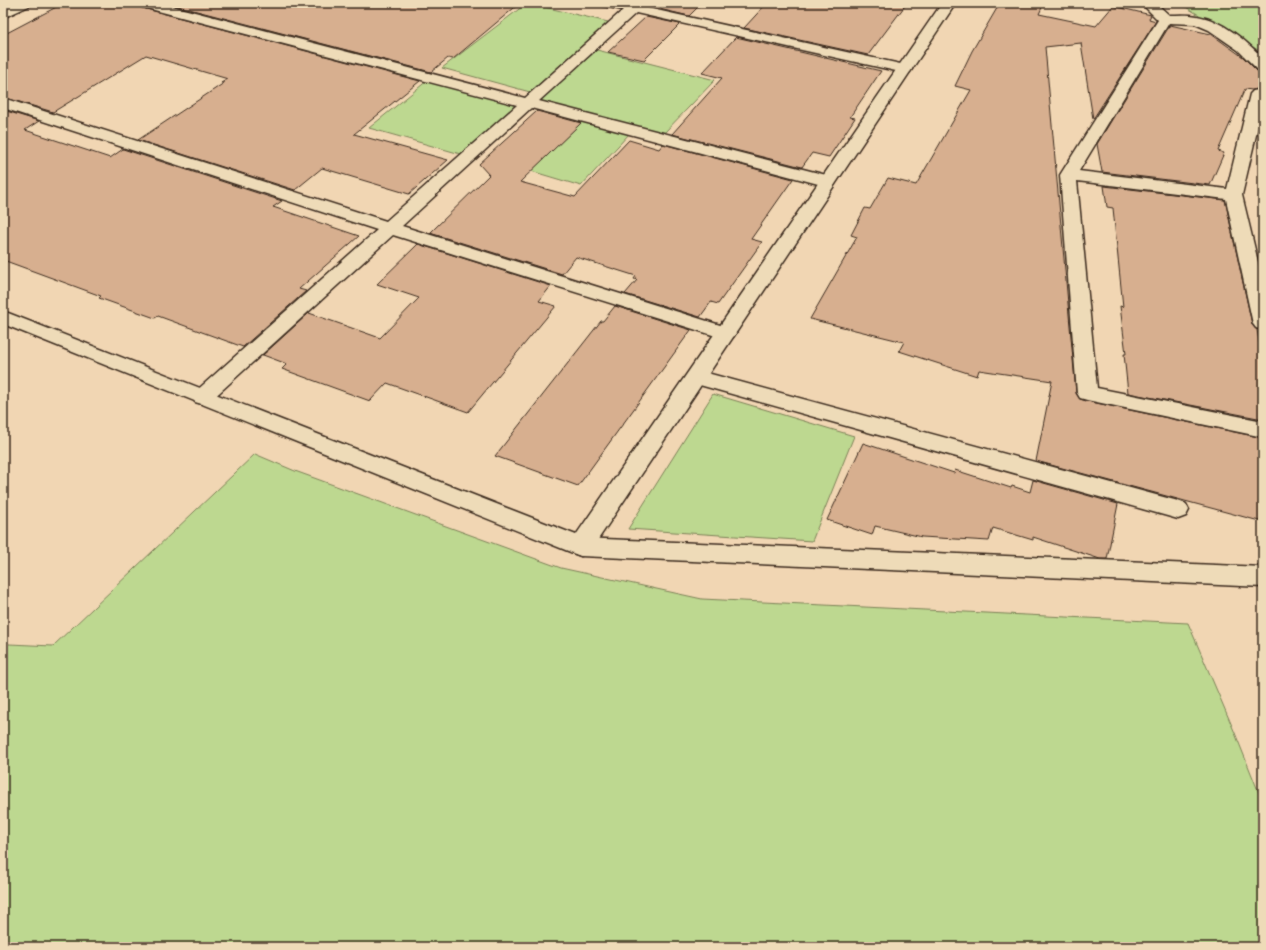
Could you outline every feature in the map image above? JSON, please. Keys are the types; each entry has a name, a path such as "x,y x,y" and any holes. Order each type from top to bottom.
{"street":[{"path":"3,14 24,3"},
{"path":"144,3 828,181"},
{"path":"609,3 636,6 904,69"},
{"path":"581,547 949,3"},
{"path":"1148,3 1165,19 1188,18 1201,21 1226,35 1257,58 1263,67"},
{"path":"202,397 636,6"},
{"path":"1165,19 1068,175 1087,394 1263,429"},
{"path":"1263,92 1258,94 1234,195 1263,324"},
{"path":"3,103 389,228 726,333"},
{"path":"1068,175 1234,195"},
{"path":"3,317 581,547 1263,577"},
{"path":"696,378 1178,510"}],"green space":[{"path":"527,3 608,22 530,92 442,68"},
{"path":"1179,3 1263,3 1263,53"},
{"path":"597,50 715,80 663,134 538,102"},
{"path":"428,80 519,105 464,155 369,128"},
{"path":"583,121 630,133 581,186 531,171"},
{"path":"713,394 854,436 812,541 628,529"},
{"path":"255,454 295,471 561,568 702,599 1188,623 1263,803 1263,947 3,947 3,640 9,644 53,646"}],"building":[{"path":"64,3 136,3 139,7 420,81 354,134 448,160 409,194 322,168 295,190 138,140 228,79 146,55 53,112 3,97 3,35"},
{"path":"166,3 520,3 453,59 448,58 431,72"},
{"path":"661,3 702,3 689,16 655,8"},
{"path":"767,3 907,3 868,55 744,28"},
{"path":"1000,3 1044,3 1039,14 1096,26 1113,6 1151,15 1149,19 1156,21 1093,119 1081,43 1045,47 1076,393 1080,399 1087,401 1263,438 1263,522 1036,461 1052,381 979,370 977,376 899,351 904,342 810,319 857,237 851,235 865,208 870,209 888,178 916,185 971,90 955,86 972,51"},
{"path":"646,17 680,24 644,60 608,52"},
{"path":"1170,25 1211,34 1243,57 1257,71 1263,72 1263,88 1252,90 1245,89 1218,151 1224,153 1210,185 1102,172 1097,144"},
{"path":"736,37 881,71 850,117 855,118 829,157 812,153 802,167 672,134 722,78 702,73"},
{"path":"3,110 39,121 25,130 110,158 123,149 282,201 273,207 359,236 299,289 306,291 243,347 158,316 155,318 99,298 101,296 3,260"},
{"path":"537,111 581,123 520,182 575,197 629,140 659,149 663,144 793,179 751,239 762,242 718,304 711,302 700,317 625,294 637,280 634,279 636,276 576,257 562,274 430,233 489,175 479,164"},
{"path":"1104,186 1225,200 1252,324 1257,330 1263,362 1263,419 1128,393 1124,354 1126,354 1120,306 1123,307 1113,208 1107,207"},
{"path":"418,244 551,286 539,301 556,306 468,412 387,383 370,401 282,369 287,364 263,355 309,313 380,338 419,298 377,284"},
{"path":"615,306 691,330 578,486 495,456 601,321 603,321"},
{"path":"863,443 954,473 955,470 1011,488 1012,486 1030,492 1033,480 1118,504 1107,559 1100,559 1033,537 1033,540 993,528 989,541 922,537 875,526 872,535 827,520"}]}
